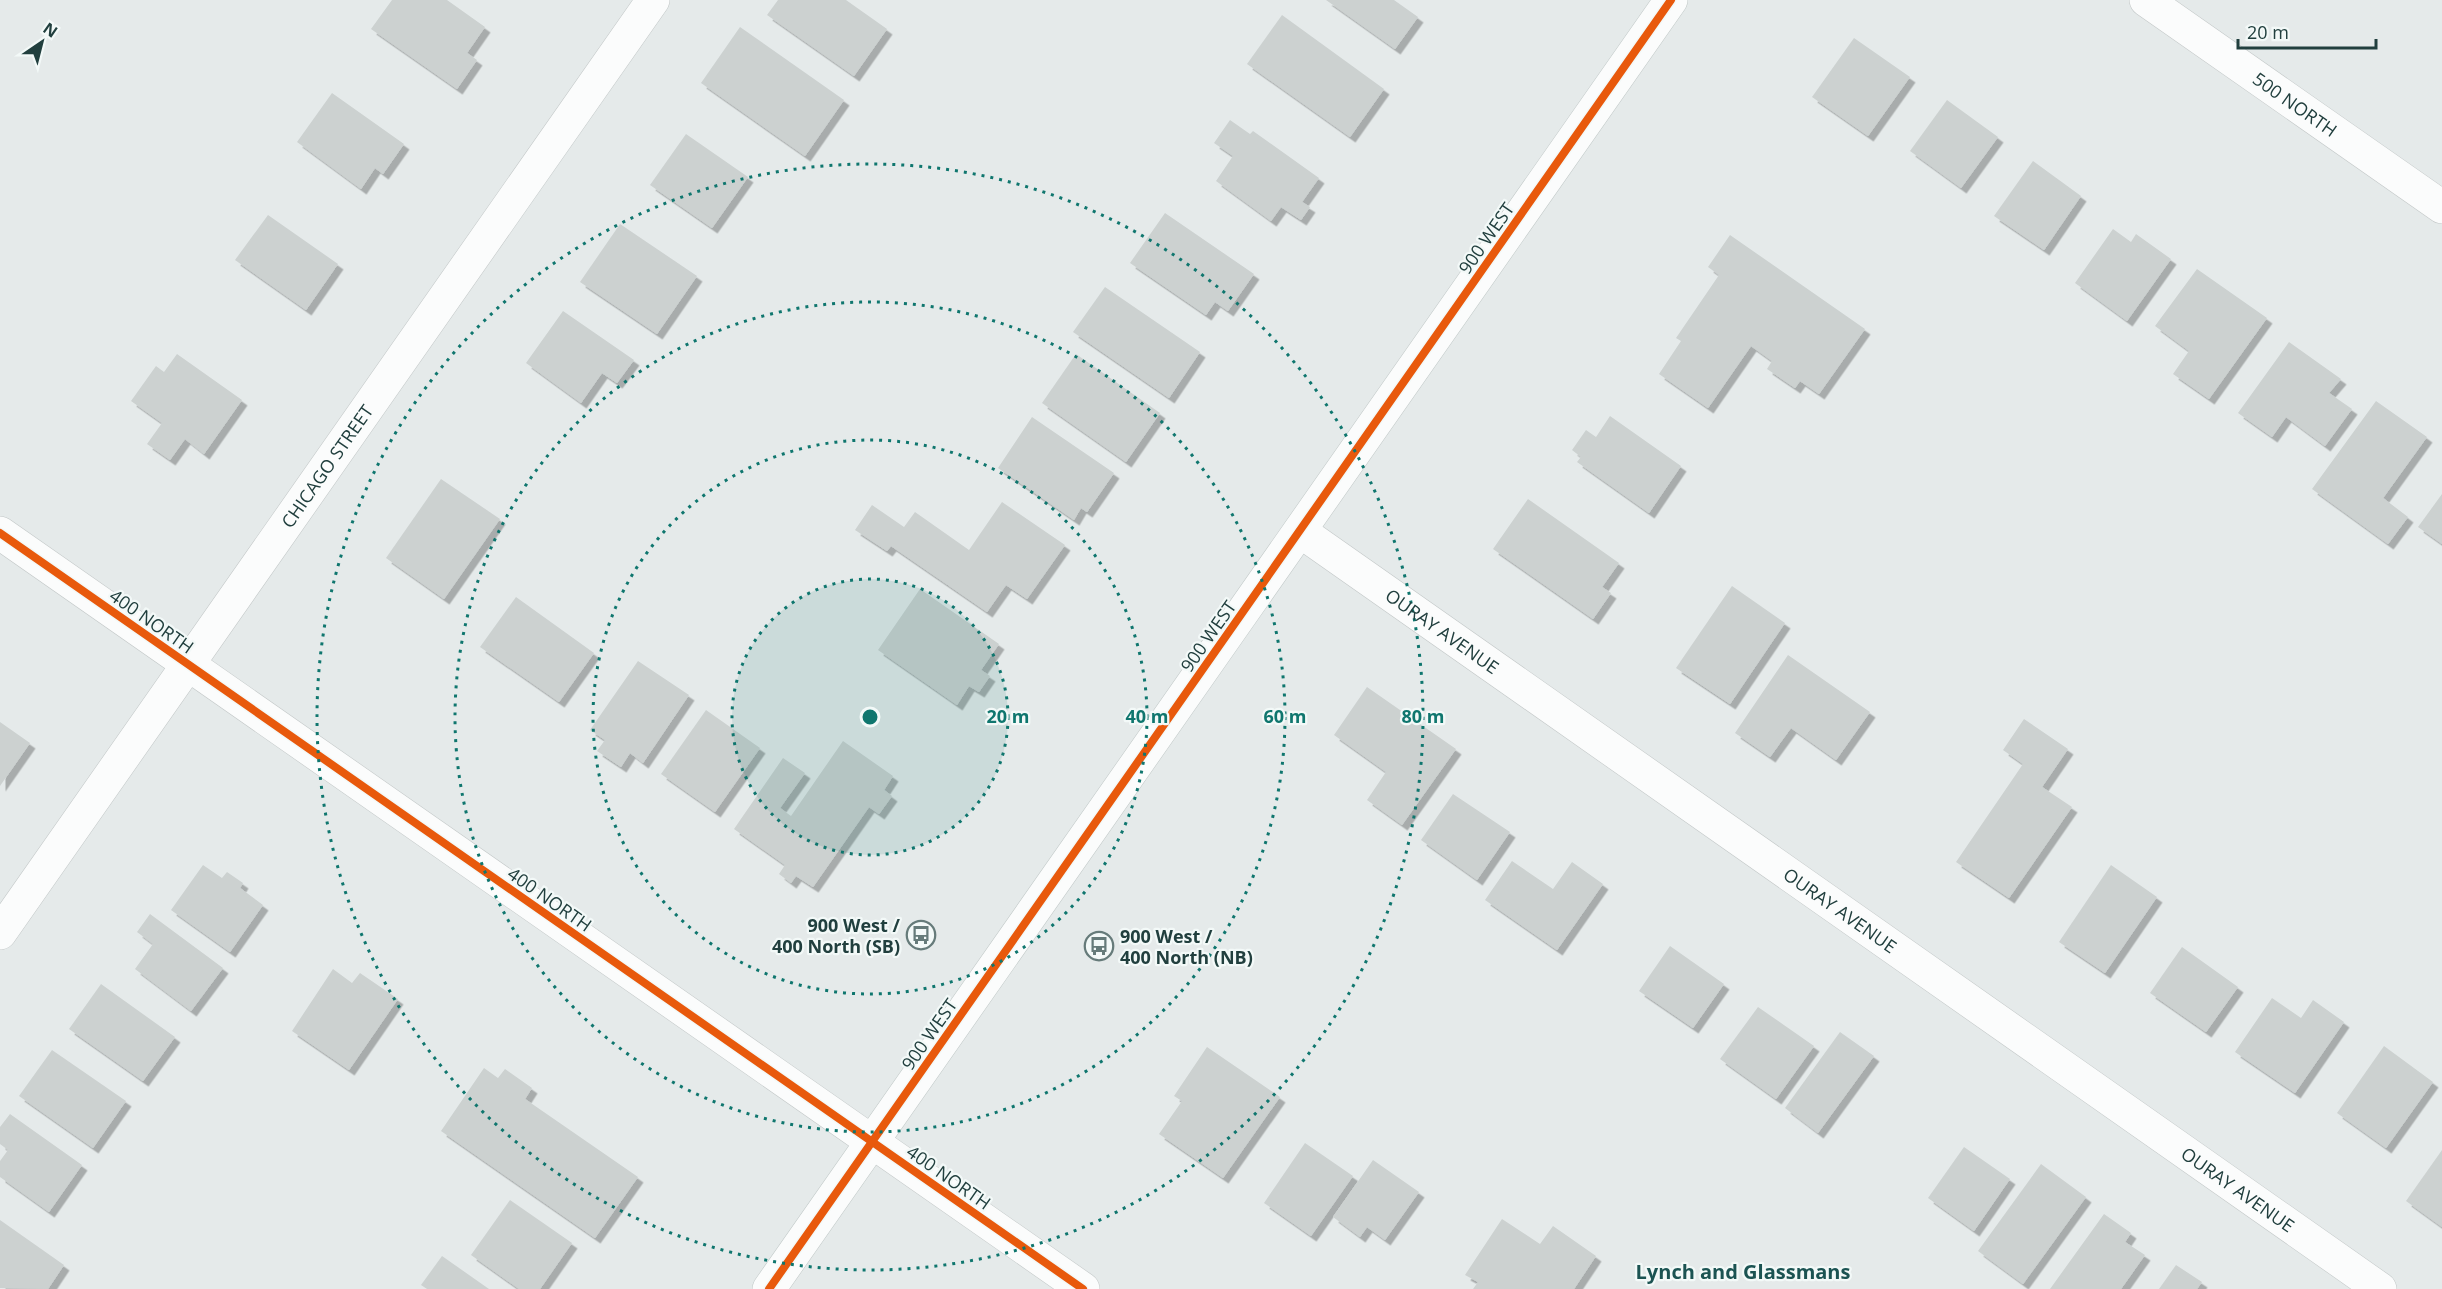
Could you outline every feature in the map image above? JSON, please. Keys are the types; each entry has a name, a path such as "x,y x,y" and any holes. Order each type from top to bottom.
{"street":[{"name":"CHICAGO STREET","path":"0,933 652,0"},
{"name":"900 WEST","path":"769,1289 1671,0"},
{"name":"500 NORTH","path":"2146,0 2442,207"},
{"name":"OURAY AVENUE","path":"1300,531 2380,1289"},
{"name":"400 NORTH","path":"0,533 1083,1289"}],"building":[{"path":"392,0 447,0 485,27 467,53 477,60 457,89 371,29"},
{"path":"778,0 846,0 887,29 854,76 767,15"},
{"path":"1326,0 1394,0 1418,17 1395,49"},
{"path":"1282,15 1384,89 1350,137 1247,64"},
{"path":"740,27 844,100 805,156 701,83"},
{"path":"1854,38 1910,77 1868,136 1812,97"},
{"path":"332,93 404,144 383,174 375,168 361,189 297,142"},
{"path":"1947,100 1998,137 1961,188 1910,151"},
{"path":"1230,120 1250,134 1253,131 1319,178 1302,202 1310,207 1301,220 1281,207 1271,221 1216,181 1233,156 1214,143"},
{"path":"686,134 748,177 712,228 650,185"},
{"path":"2033,161 2081,196 2044,250 1994,216"},
{"path":"1165,213 1254,274 1228,311 1215,302 1206,315 1130,263"},
{"path":"268,215 338,264 306,310 235,260"},
{"path":"620,224 697,276 657,334 580,282"},
{"path":"2113,229 2131,242 2136,234 2171,259 2127,321 2075,283"},
{"path":"1730,235 1865,329 1819,394 1800,381 1795,388 1767,369 1772,361 1751,346 1708,408 1659,374 1681,341 1676,338 1719,275 1708,267"},
{"path":"2197,269 2267,318 2209,399 2173,374 2189,351 2155,326"},
{"path":"1105,287 1200,352 1169,398 1073,332"},
{"path":"563,311 634,360 617,383 602,373 581,403 526,363"},
{"path":"2289,342 2341,379 2329,393 2352,409 2325,446 2286,417 2272,437 2238,413"},
{"path":"177,354 242,400 204,454 185,439 170,460 147,444 162,423 131,401 156,366 164,372"},
{"path":"1076,354 1160,413 1126,462 1042,403"},
{"path":"2376,401 2427,437 2383,498 2408,517 2388,544 2312,489"},
{"path":"1610,416 1681,466 1649,513 1577,462 1581,457 1572,450 1586,430 1596,437"},
{"path":"1032,417 1114,473 1087,512 1081,508 1074,520 998,468"},
{"path":"441,479 500,519 444,599 386,558"},
{"path":"2442,494 2442,544 2418,527"},
{"path":"1528,499 1619,563 1602,587 1611,593 1593,619 1493,549"},
{"path":"1002,502 1065,545 1027,599 1006,585 987,612 891,546 887,551 855,530 872,505 904,527 915,512 969,550"},
{"path":"1732,586 1785,623 1730,704 1676,668"},
{"path":"920,589 999,644 981,670 990,676 979,692 969,686 957,705 878,650"},
{"path":"516,597 594,653 559,702 480,647"},
{"path":"1788,655 1870,712 1836,760 1791,728 1770,757 1735,733"},
{"path":"638,661 689,695 643,763 630,753 621,767 597,751 605,740 590,730"},
{"path":"1367,687 1456,749 1402,825 1367,800 1386,772 1334,735"},
{"path":"706,710 760,748 715,812 661,774"},
{"path":"2024,719 2068,749 2042,787 2072,807 2009,898 1956,862 2023,764 2003,750"},
{"path":"0,722 30,743 0,786"},
{"path":"843,741 893,776 884,790 892,796 879,814 869,807 813,887 796,876 791,883 779,874 785,865 734,829 783,758 805,773 780,808 791,816"},
{"path":"1453,794 1510,832 1477,880 1421,840"},
{"path":"1512,861 1553,889 1572,862 1603,884 1557,950 1485,900"},
{"path":"203,865 222,878 227,872 243,883 240,888 263,905 230,952 171,910"},
{"path":"2111,865 2157,897 2105,973 2059,942"},
{"path":"150,914 223,968 191,1011 135,969 153,944 137,932"},
{"path":"1670,946 1724,984 1693,1028 1639,991"},
{"path":"2182,947 2238,987 2206,1032 2150,993"},
{"path":"333,969 352,983 360,973 398,999 349,1070 292,1031"},
{"path":"101,984 175,1037 143,1081 69,1029"},
{"path":"2272,998 2301,1018 2313,1000 2344,1022 2295,1093 2235,1052"},
{"path":"1758,1007 1814,1046 1776,1099 1720,1059"},
{"path":"1840,1032 1874,1056 1818,1133 1785,1108"},
{"path":"2384,1046 2433,1082 2386,1148 2337,1113"},
{"path":"1207,1047 1280,1097 1223,1178 1159,1134 1182,1101 1174,1096"},
{"path":"52,1050 126,1101 93,1148 19,1096"},
{"path":"484,1068 498,1078 505,1069 532,1088 525,1099 638,1177 595,1238 441,1131"},
{"path":"10,1114 82,1165 49,1212 0,1177 0,1161 8,1150 0,1144 0,1127"},
{"path":"1305,1143 1353,1176 1311,1236 1264,1203"},
{"path":"1964,1147 2010,1179 1974,1231 1928,1198"},
{"path":"2442,1150 2442,1227 2406,1201"},
{"path":"1373,1160 1419,1192 1385,1240 1367,1227 1360,1237 1333,1217"},
{"path":"2041,1164 2086,1197 2023,1284 1978,1251"},
{"path":"510,1200 572,1243 540,1289 519,1289 471,1255"},
{"path":"2104,1214 2131,1233 2125,1242 2145,1255 2121,1289 2050,1289"},
{"path":"1502,1219 1540,1244 1553,1226 1596,1256 1574,1289 1473,1289 1478,1282 1465,1275"},
{"path":"0,1220 64,1265 48,1289 0,1288"},
{"path":"442,1256 489,1289 427,1289 421,1285"},
{"path":"2176,1265 2202,1282 2197,1289 2159,1289"}],"cycle path":[{"path":"769,1289 1671,0"},
{"path":"0,533 1083,1289"}],"place":[{"name":"900 West / 400 North (SB)","path":"921,935"},
{"name":"900 West / 400 North (NB)","path":"1099,946"}],"district":[{"name":"Lynch and Glassmans","path":"1743,1271"}]}
